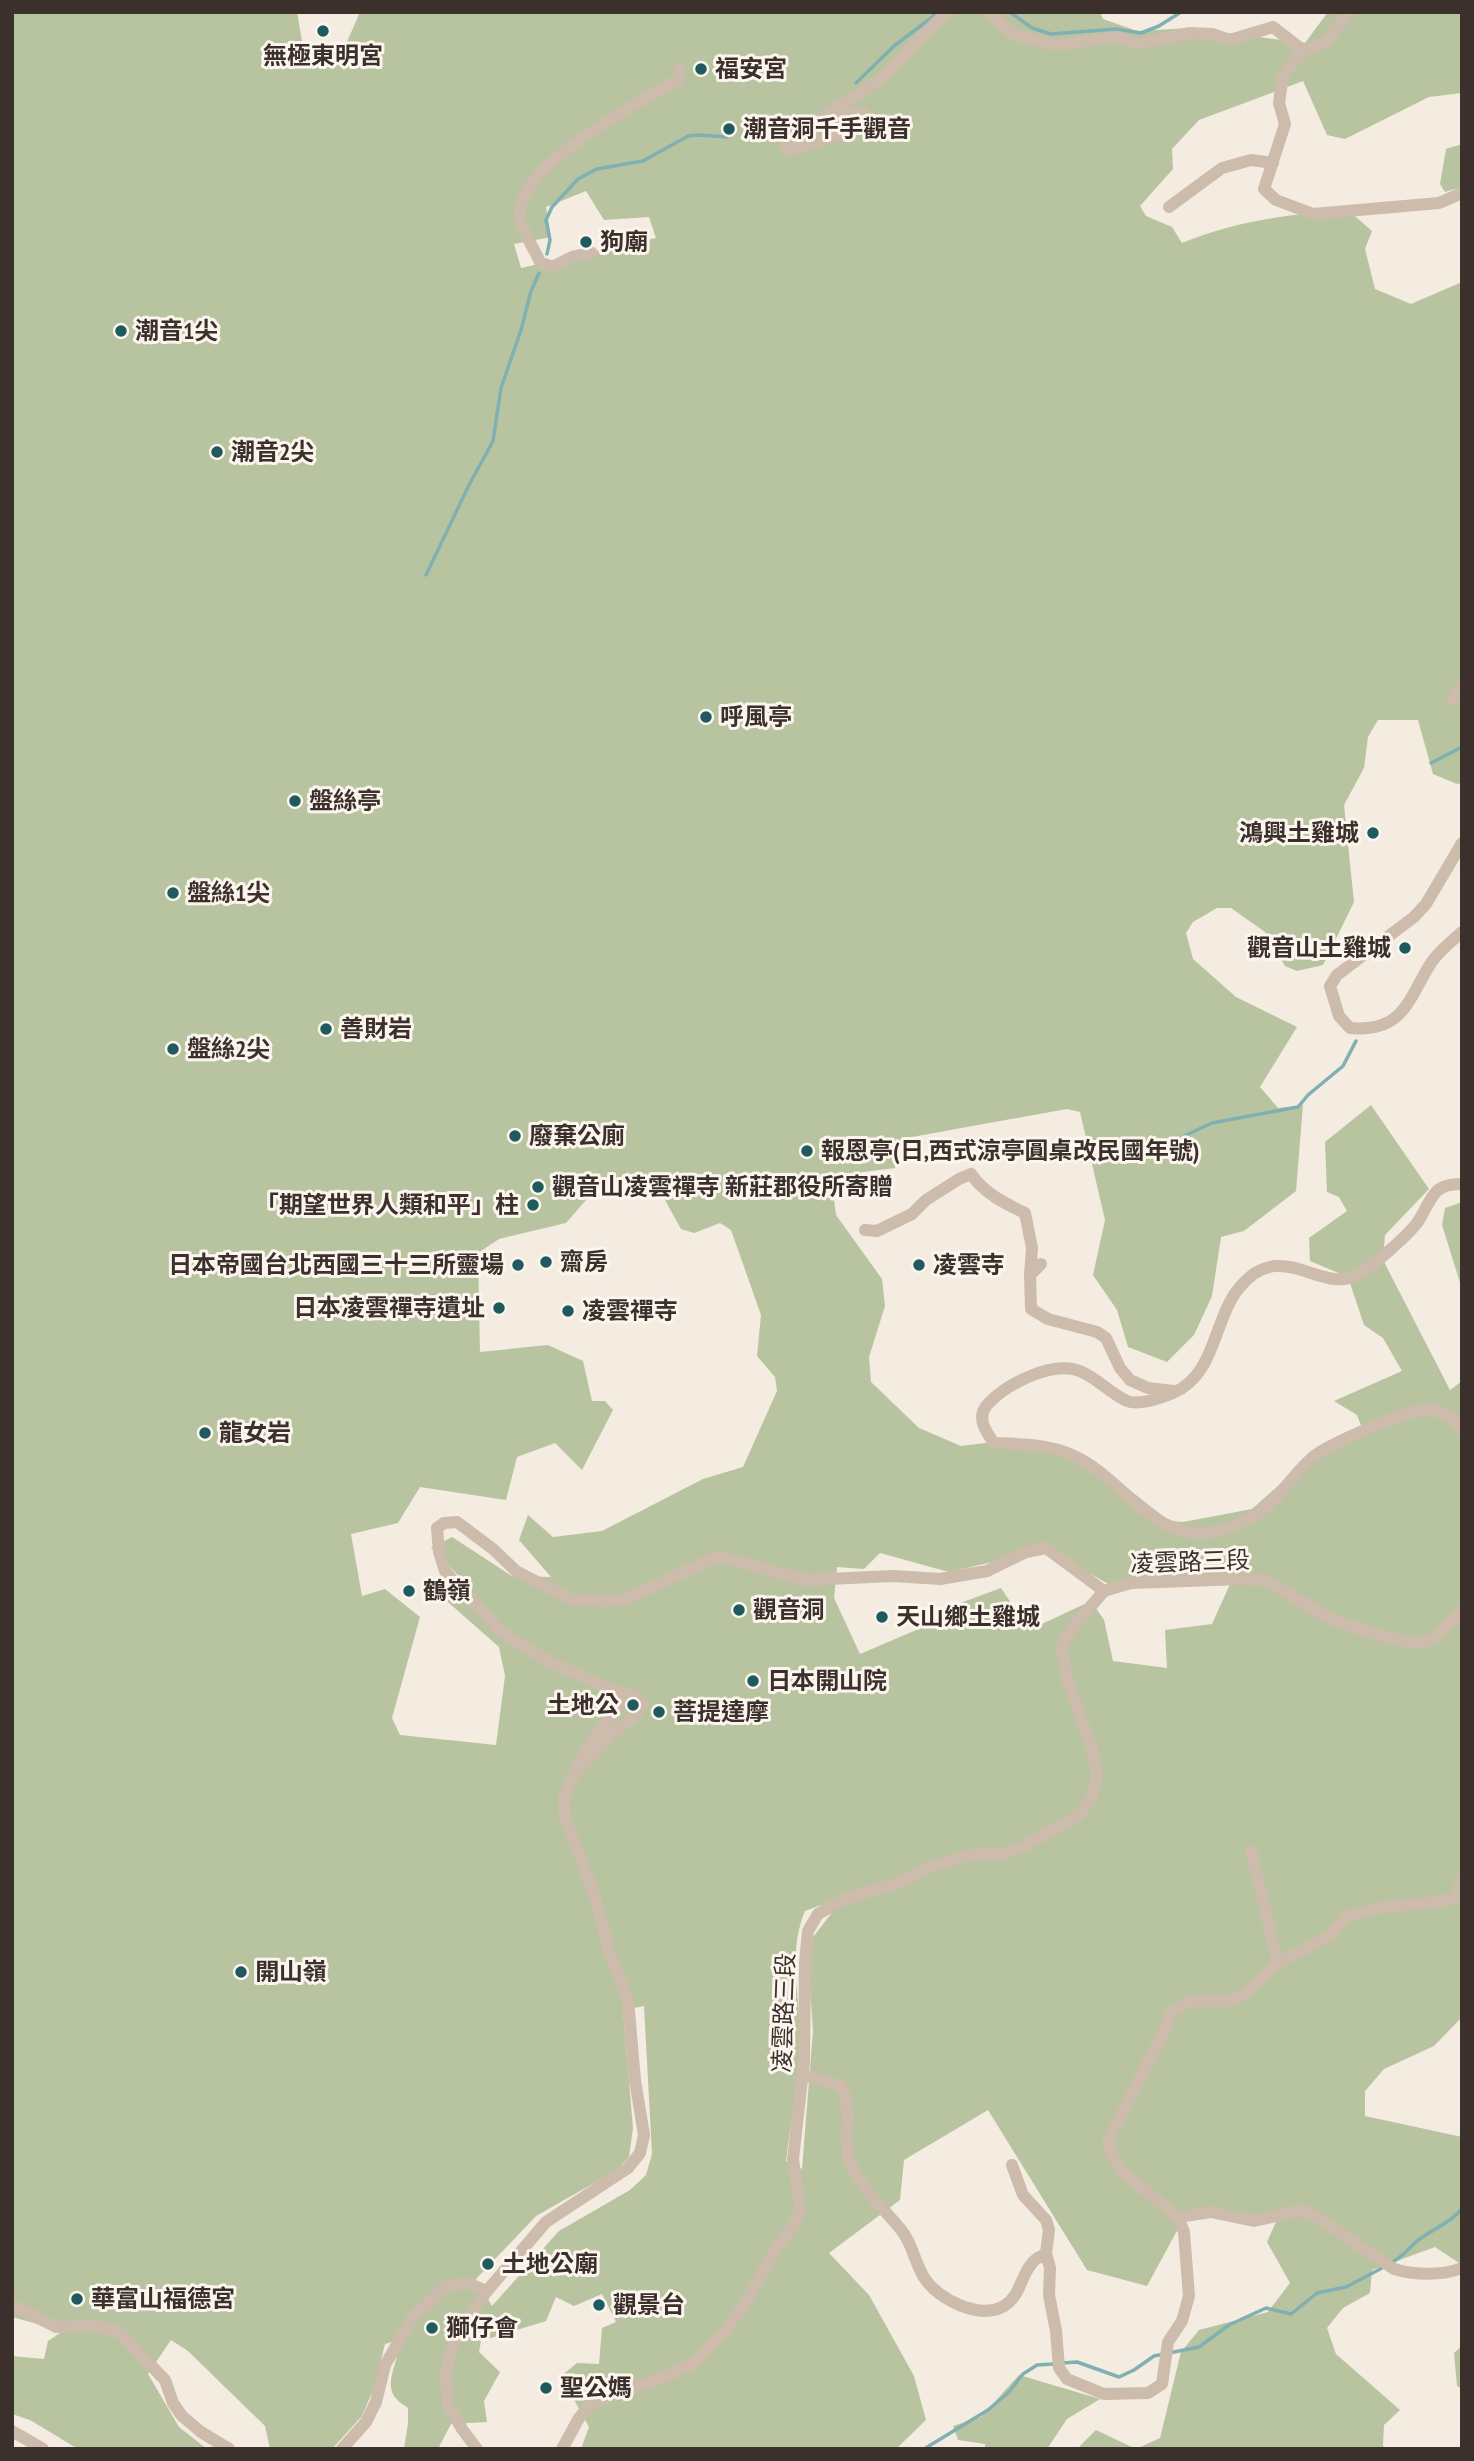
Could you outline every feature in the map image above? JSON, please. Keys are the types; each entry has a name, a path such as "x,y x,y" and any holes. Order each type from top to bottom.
{"street":[{"path":"791,122 785,142 787,151 854,130 866,119 863,113 846,113 811,127 825,114 882,77 950,12"},
{"path":"989,12 1014,35 1055,45 1119,37 1135,44 1190,33 1212,34 1230,40 1273,27 1304,51"},
{"path":"1349,12 1349,16 1326,42 1304,51 1283,75 1279,103 1285,124 1264,189 1276,200 1313,214 1438,203 1462,193"},
{"path":"592,253 572,257 552,267 540,262 520,216 522,202 543,170 579,139 679,79 680,69"},
{"path":"1170,207 1222,168 1251,160 1273,163"},
{"path":"1452,699 1462,685"},
{"path":"1462,843 1426,904 1414,917 1337,975 1330,986 1339,1016 1350,1028 1361,1029 1395,1019 1408,1007 1433,960 1462,932"},
{"path":"865,1230 877,1231 912,1214 926,1200 971,1174 998,1200 1025,1213 1032,1248 1031,1309 1048,1319 1097,1332 1106,1338 1120,1368 1130,1380 1148,1388 1177,1391"},
{"name":"凌雲路三段","path":"1462,1184 1451,1184 1437,1191 1415,1225 1361,1273 1350,1279 1332,1278 1285,1266 1267,1267 1250,1276 1238,1289 1214,1345 1196,1377 1177,1391 1154,1400 1129,1402 1082,1372 1065,1367 1050,1368 1010,1388 989,1403 982,1413 983,1428 994,1443 1039,1445 1072,1454 1097,1468 1157,1520 1189,1533 1214,1531 1243,1522 1265,1508 1310,1459 1331,1444 1392,1420 1425,1410 1437,1411 1454,1420 1462,1428"},
{"path":"1030,1275 1041,1264"},
{"name":"凌雲路三段","path":"575,1774 610,1736 634,1717 643,1704 636,1696 612,1690 546,1660 501,1632 445,1571 439,1552 437,1528 444,1523 457,1522 493,1549 516,1572 570,1599 624,1600 718,1556 806,1580 893,1576 940,1579 987,1571 1026,1552 1046,1548 1104,1591"},
{"name":"凌雲路三段","path":"562,2449 571,2430 593,2402 662,2378 696,2362 724,2332 746,2302 774,2251 794,2225 800,2208 793,2159 803,2075 805,1963 808,1931 818,1914 844,1899 899,1883 928,1868 952,1860 975,1854 1007,1853 1023,1847 1079,1815 1092,1798 1097,1774 1091,1746 1066,1679 1062,1652 1063,1643 1073,1626 1104,1591 1131,1583 1242,1579 1266,1581 1329,1618 1408,1642 1426,1642 1440,1634 1462,1610"},
{"name":"凌雲路三段","path":"477,2449 448,2405 446,2375 451,2350 460,2329 486,2291 546,2222 628,2168 640,2153 644,2135 635,2080 628,2000 610,1954 596,1899 565,1818 564,1797 584,1751 621,1700 612,1690"},
{"path":"1251,1852 1278,1963"},
{"path":"1012,2165 1023,2195 1046,2220 1049,2230 1046,2253 1051,2268 1049,2295 1056,2331 1058,2362 1067,2379 1104,2394 1148,2393 1161,2384 1168,2342 1182,2320 1189,2296 1184,2232 1178,2217 1124,2174 1110,2152 1108,2140 1167,2025 1170,2014 1188,2001 1231,2001 1244,1994 1278,1963 1331,1935 1345,1917 1378,1908 1444,1901 1455,1897 1462,1879"},
{"path":"803,2075 841,2086 847,2095 845,2143 849,2162 870,2194 904,2233 926,2280 945,2297 965,2308 988,2311 1004,2306 1016,2296 1033,2262 1046,2253"},
{"path":"1178,2217 1211,2212 1254,2221 1302,2210 1314,2215 1394,2269 1407,2273 1451,2272 1462,2268"},
{"path":"342,2449 366,2422 376,2402 386,2365 413,2317 446,2286 467,2283 486,2291"},
{"path":"12,2305 56,2327 93,2326 118,2331 165,2379 173,2403 182,2416 201,2432 229,2449"},
{"path":"12,2431 43,2449"}],"green space":[{"path":"12,12 297,12 303,47 343,51 360,12 1100,12 1103,19 1137,31 1190,28 1305,43 1328,12 1462,12 1462,93 1429,97 1345,139 1327,135 1303,81 1199,120 1172,149 1173,169 1140,206 1146,216 1172,227 1182,243 1243,224 1306,214 1349,211 1372,231 1365,249 1375,289 1411,304 1462,282 1462,783 1457,784 1433,774 1418,720 1378,720 1368,737 1364,768 1344,805 1354,902 1323,965 1297,971 1285,966 1265,932 1231,908 1217,908 1193,922 1186,933 1193,959 1236,997 1297,1027 1260,1087 1278,1108 1303,1105 1296,1191 1244,1231 1221,1237 1212,1296 1194,1335 1167,1362 1128,1347 1117,1310 1093,1275 1105,1220 1080,1112 1067,1109 912,1137 899,1142 895,1168 831,1176 836,1215 882,1279 885,1306 869,1357 871,1382 919,1428 961,1446 1019,1439 1109,1474 1169,1521 1183,1522 1252,1509 1305,1462 1362,1428 1357,1415 1334,1401 1402,1371 1383,1338 1364,1325 1348,1277 1310,1261 1309,1238 1347,1211 1339,1197 1327,1192 1325,1142 1371,1105 1429,1189 1385,1235 1383,1260 1450,1390 1462,1381 1462,2017 1434,2046 1384,2069 1365,2091 1365,2116 1462,2137 1462,2265 1435,2247 1372,2270 1370,2293 1343,2308 1327,2328 1336,2354 1400,2410 1384,2425 1383,2446 1386,2449 1136,2449 1160,2438 1181,2352 1199,2330 1268,2312 1290,2283 1267,2242 1278,2217 1185,2216 1147,2286 1087,2270 988,2110 904,2160 900,2200 829,2253 869,2295 914,2376 926,2420 896,2449 581,2449 589,2427 561,2376 577,2363 599,2364 602,2328 616,2322 602,2294 574,2306 556,2297 546,2321 481,2341 479,2352 500,2372 484,2401 487,2422 451,2424 438,2449 404,2449 408,2408 391,2390 399,2340 385,2344 374,2388 362,2416 332,2449 270,2449 265,2426 188,2351 171,2340 148,2374 179,2427 207,2449 78,2449 30,2420 12,2414 12,2356 44,2359 48,2341 63,2331 12,2317","holes":["586,191 604,220 649,217 656,238 521,268 514,244 551,237 546,207","630,1180 655,1182 681,1229 694,1233 720,1223 731,1230 761,1315 757,1356 775,1377 777,1391 743,1467 703,1479 602,1531 553,1537 528,1515 519,1540 551,1577 512,1576 452,1537 431,1548 466,1583 440,1595 499,1647 505,1676 496,1745 400,1735 392,1718 420,1617 385,1589 362,1596 351,1534 398,1523 420,1487 506,1500 517,1457 555,1443 582,1470 613,1410 605,1401 592,1401 583,1361 548,1345 480,1352 478,1253 499,1239 566,1223 592,1193","1048,1549 1117,1589 1231,1582 1212,1624 1165,1630 1167,1668 1113,1661 1104,1620 1091,1601 1029,1630 1001,1588 920,1618 921,1628 860,1654 834,1598 837,1567 864,1569 880,1553 949,1572","840,1902 807,1945 813,2031 802,2169 786,2161 800,2049 796,1945 805,1911","644,2006 652,2154 646,2175 630,2190 559,2231 492,2306 476,2279 536,2216 617,2170 629,2157 633,2128 623,2010"]},
{"path":"1462,144 1462,187 1445,192 1440,184 1446,149"},
{"path":"1462,1202 1462,1289 1442,1225 1445,1208"},
{"path":"1462,2346 1462,2389 1457,2386 1454,2353"},
{"path":"1019,2375 1100,2399 1067,2419 1047,2449 985,2449 985,2444 958,2440 953,2426 981,2417"},
{"path":"1096,2430 1136,2449 1077,2449"}],"waterway":[{"path":"856,83 894,46 939,12"},
{"path":"1010,12 1032,28 1051,34 1116,29 1141,33 1159,26 1181,12"},
{"path":"547,254 550,240 546,220 552,207 578,179 597,169 643,161 688,136 727,137"},
{"path":"426,575 493,441 501,388 539,273"},
{"path":"1431,763 1462,747"},
{"path":"1164,1150 1182,1137 1212,1123 1298,1107 1308,1095 1343,1066 1356,1041"},
{"path":"1391,2263 1462,2209"},
{"path":"1062,2363 1077,2362 1119,2377 1154,2356 1199,2347 1229,2325 1266,2308 1291,2314 1317,2293 1346,2287 1384,2267"},
{"path":"924,2449 988,2410 1009,2392 1023,2374 1037,2365 1054,2364"}],"place":[{"name":"無極東明宮","path":"323,31"},
{"name":"福安宮","path":"701,69"},
{"name":"潮音洞千手觀音","path":"729,129"},
{"name":"狗廟","path":"586,242"},
{"name":"潮音1尖","path":"121,331"},
{"name":"潮音2尖","path":"217,452"},
{"name":"呼風亭","path":"706,717"},
{"name":"盤絲亭","path":"295,801"},
{"name":"鴻興土雞城","path":"1373,833"},
{"name":"盤絲1尖","path":"173,893"},
{"name":"觀音山土雞城","path":"1405,948"},
{"name":"善財岩","path":"326,1029"},
{"name":"盤絲2尖","path":"173,1049"},
{"name":"廢棄公廁","path":"515,1136"},
{"name":"報恩亭(日,西式涼亭圓桌改民國年號)","path":"807,1151"},
{"name":"觀音山凌雲禪寺 新莊郡役所寄贈","path":"538,1187"},
{"name":"「期望世界人類和平」柱","path":"533,1205"},
{"name":"齋房","path":"546,1262"},
{"name":"日本帝國台北西國三十三所靈場","path":"518,1265"},
{"name":"凌雲寺","path":"919,1265"},
{"name":"日本凌雲禪寺遺址","path":"499,1308"},
{"name":"凌雲禪寺","path":"568,1311"},
{"name":"龍女岩","path":"205,1433"},
{"name":"鶴嶺","path":"409,1591"},
{"name":"觀音洞","path":"739,1610"},
{"name":"天山鄉土雞城","path":"882,1617"},
{"name":"日本開山院","path":"753,1681"},
{"name":"土地公","path":"633,1705"},
{"name":"菩提達摩","path":"659,1712"},
{"name":"開山嶺","path":"241,1972"},
{"name":"土地公廟","path":"488,2264"},
{"name":"華富山福德宮","path":"77,2299"},
{"name":"觀景台","path":"599,2305"},
{"name":"獅仔會","path":"432,2328"},
{"name":"聖公媽","path":"546,2388"}]}
